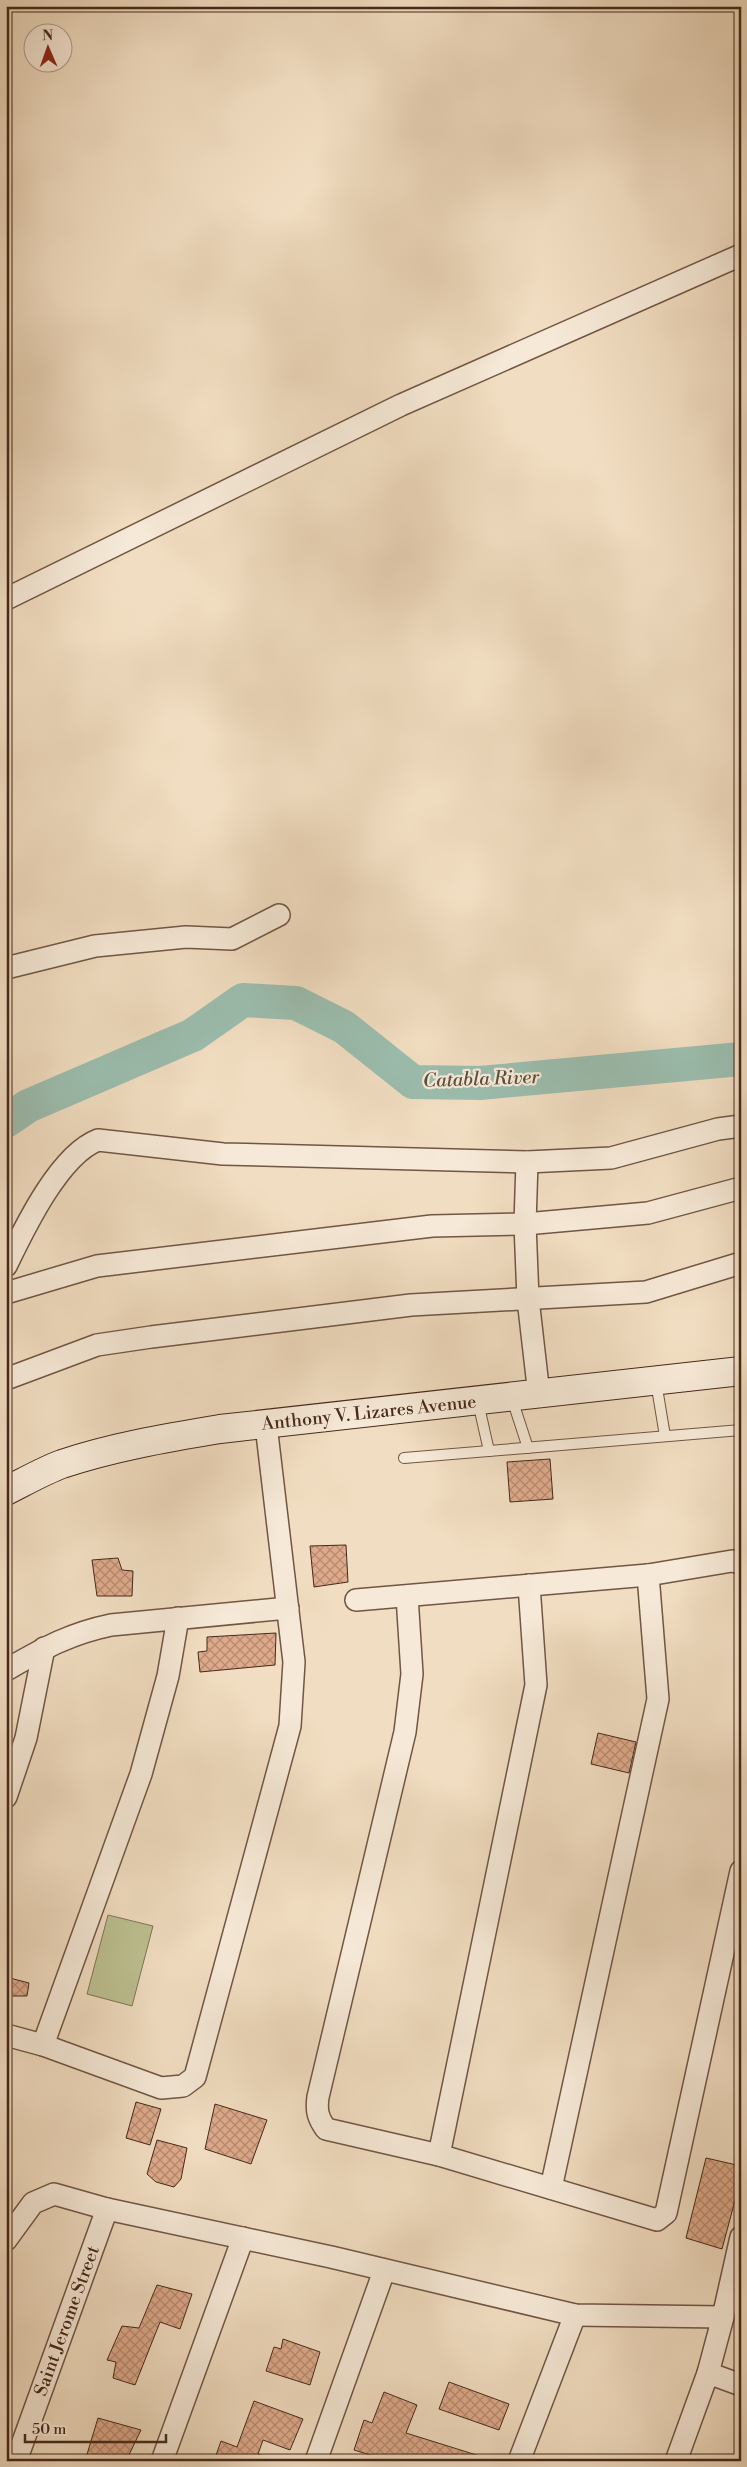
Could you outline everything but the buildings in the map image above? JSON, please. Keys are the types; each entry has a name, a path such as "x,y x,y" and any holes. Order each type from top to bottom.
{"main road":[{"name":"Anthony V. Lizares Avenue","path":"6,1491 60,1465 114,1449 220,1429 539,1395 741,1371"}],"street":[{"path":"6,599 402,405 741,254"},
{"path":"6,968 95,946 186,937 232,939 279,915"},
{"path":"6,1266 23,1231 51,1184 82,1149 98,1140 223,1154 527,1162 611,1158 718,1129 741,1126"},
{"path":"527,1162 525,1224 528,1299 539,1395"},
{"path":"6,1293 97,1266 432,1226 525,1224 648,1213 741,1188"},
{"path":"6,1379 97,1345 411,1305 646,1292 741,1263"},
{"path":"6,2035 43,2045 161,2088 183,2086 195,2077 290,1726 294,1662 266,1425"},
{"path":"356,1600 648,1575 732,1561 741,1563"},
{"path":"551,2188 658,1699 648,1575"},
{"path":"439,2155 536,1686 529,1585"},
{"path":"407,1596 412,1674 406,1732 316,2109 318,2117 326,2129 439,2155 657,2220 666,2212 741,1871"},
{"path":"6,1670 44,1648 85,1630 111,1625 288,1608"},
{"path":"43,2045 141,1774 168,1676 178,1618"},
{"path":"6,1797 26,1738 44,1648"},
{"path":"6,2240 33,2203 54,2194 107,2209 384,2270 575,2316 723,2317"},
{"name":"Saint Jerome Street","path":"16,2461 107,2209"},
{"path":"162,2461 243,2238"},
{"path":"676,2461 708,2373 740,2243"},
{"path":"316,2461 384,2270"},
{"path":"519,2461 575,2316"},
{"path":"708,2373 741,2385"}],"lane":[{"path":"656,1381 665,1436"},
{"path":"512,1398 528,1448"},
{"path":"478,1401 489,1451"},
{"path":"404,1458 741,1430"}],"green space":[{"path":"108,1915 153,1926 132,2006 87,1994"}],"waterway":[{"name":"Catabla River","path":"6,1121 28,1106 193,1035 243,1000 296,1003 344,1027 413,1082 480,1083 741,1059"}]}
